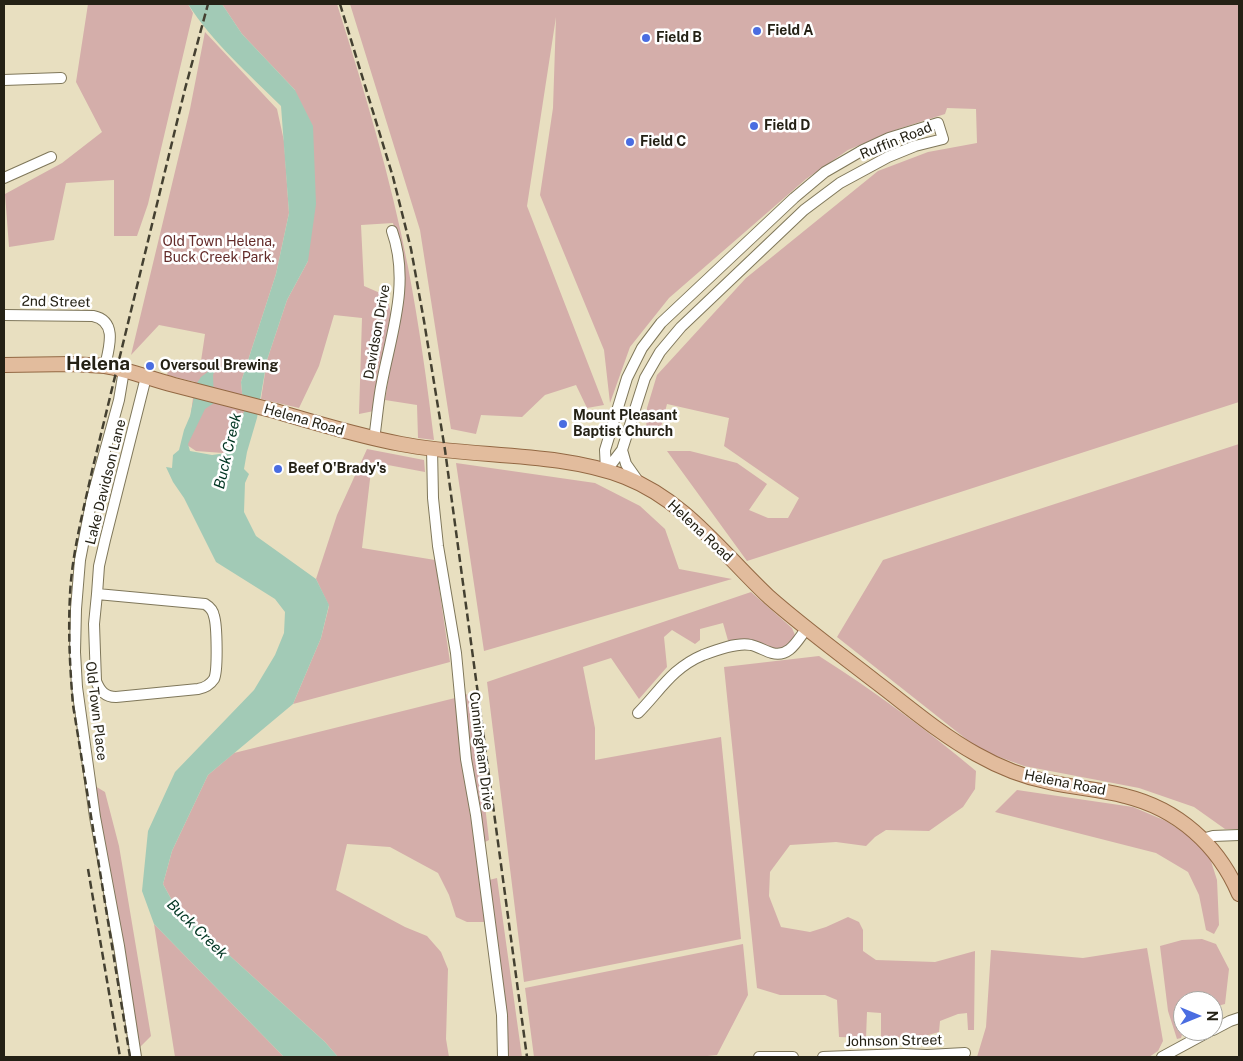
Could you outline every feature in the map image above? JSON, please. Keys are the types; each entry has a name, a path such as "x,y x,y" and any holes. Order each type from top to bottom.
{"main road":[{"name":"Helena Road","path":"4,365 72,364 105,366 374,439 432,448 554,461 606,471 640,484 670,501 690,517 755,583 807,628 937,729 981,757 1029,777 1061,785 1124,795 1150,804 1182,821 1221,860 1239,894"}],"street":[{"path":"4,80 61,78"},
{"name":"Ruffin Road","path":"938,123 943,139 915,146 888,157 840,183 804,210 680,327 660,352 645,378 622,450 606,471 605,450 627,378 642,348 661,323 788,203 825,172 863,150 889,138 938,123"},
{"path":"4,178 51,157"},
{"name":"Davidson Drive","path":"374,439 382,383 394,331 400,285 400,259 392,231"},
{"name":"2nd Street","path":"4,314 93,316 102,319 108,325 110,337 105,366"},
{"name":"Old Town Place","path":"124,370 119,400 96,484 80,560 75,652 76,686 81,722 136,1057"},
{"name":"Lake Davidson Lane","path":"97,594 193,601 209,606 215,621 216,665 214,679 204,688 116,697 111,697 102,692 96,681 94,624 99,566 146,377"},
{"name":"Cunningham Drive","path":"432,448 433,498 438,546 456,653 466,759 476,815 502,1015 503,1057"},
{"path":"622,450 626,464 640,484"},
{"path":"638,713 670,676 701,656 741,645 751,645 771,653 781,654 793,647 807,628"},
{"path":"1202,839 1213,836 1239,835"},
{"path":"1223,1024 1239,1018"},
{"path":"1162,1057 1192,1041"},
{"name":"Johnson Street","path":"823,1057 880,1054 966,1054"},
{"path":"759,1057 793,1057"}],"green space":[{"path":"88,4 188,4 193,13 148,204 137,236 114,236 114,180 66,183 54,240 9,247 5,194 62,163 102,132 76,82"},
{"path":"222,4 337,4 394,200 412,288 434,440 418,438 417,405 385,400 398,319 403,267 393,223 361,225 364,286 387,296 392,318 374,411 359,414 362,318 334,315 319,366 299,408 261,399 267,360 287,300 308,261 295,90 242,34"},
{"path":"350,4 1239,4 1239,402 747,561 667,451 690,451 737,463 767,484 749,510 768,518 788,518 799,498 724,446 729,418 667,404 659,435 646,433 647,408 657,375 746,278 878,171 928,152 977,143 976,109 947,108 945,114 898,129 848,150 806,179 669,298 630,347 610,403 604,350 540,195 553,108 556,17 527,206 604,405 587,408 576,385 545,395 522,417 481,415 476,434 451,429 420,230"},
{"name":"Old Town Helena, Buck Creek Park.","path":"205,32 277,109 284,141 289,213 276,274 241,382 244,412 231,443 223,453 196,451 187,445 195,382 167,375 169,366 191,368 201,361 205,334 159,325 131,355 190,109"},
{"path":"1239,444 1239,829 1225,829 1194,807 1139,788 1024,766 980,750 837,637 883,560"},
{"path":"367,449 424,460 425,472 372,462 362,548 435,560 450,662 293,704 321,638 329,606 316,579 337,515"},
{"path":"456,463 595,483 640,506 665,529 679,569 732,579 484,651"},
{"path":"751,592 792,628 795,635 788,648 779,650 729,644 723,623 700,629 700,640 695,644 672,630 664,637 667,667 639,699 611,658 583,667 595,728 595,760 721,737 741,939 524,982 487,682"},
{"path":"819,656 899,711 976,771 975,789 963,807 929,831 886,830 866,846 836,842 790,845 770,872 769,896 781,927 810,932 848,917 859,922 863,930 863,951 876,960 935,962 975,951 974,1030 968,1030 967,1013 958,1014 940,1021 939,1032 918,1038 881,1037 881,1013 867,1012 866,1038 839,1037 837,1000 825,995 780,995 757,988 724,667"},
{"path":"467,694 474,711 489,840 483,843 469,758 463,696"},
{"path":"455,698 460,746 486,922 467,922 456,917 449,895 438,873 390,847 347,844 336,890 405,927 427,936 441,952 448,969 446,1039 449,1057 338,1057 325,1042 175,906 163,884 172,851 208,775 234,753"},
{"path":"95,786 105,792 119,846 151,1036 140,1047"},
{"path":"1017,790 1133,807 1166,821 1189,836 1210,858 1217,880 1219,925 1214,934 1206,930 1199,895 1188,872 1156,853 995,812"},
{"path":"497,878 522,1057 505,1057 508,1027 489,880"},
{"path":"154,924 284,1057 175,1057"},
{"path":"1202,939 1216,944 1229,969 1225,1004 1223,1004 1223,991 1173,991 1173,1027 1168,1011 1160,946 1182,940"},
{"path":"743,944 748,995 717,1055 698,1057 534,1057 525,988"},
{"path":"1147,948 1163,1041 1158,1051 1149,1057 977,1057 986,1027 991,950 1083,958"}],"water":[{"name":"Buck Creek","path":"188,4 222,4 242,34 295,90 313,126 316,204 308,261 287,300 267,360 257,418 244,469 249,474 245,483 244,512 256,536 316,579 329,605 321,638 293,704 208,775 172,851 163,884 175,906 325,1042 338,1057 284,1057 154,924 142,891 148,831 175,772 254,690 275,655 284,633 285,612 275,599 216,562 166,467 172,468 173,455 179,450 190,416 197,383 201,377 217,365 213,375 214,403 205,409 188,444 190,451 212,455 226,453 244,412 241,382 276,274 289,213 281,106 220,45"}],"railway":[{"path":"130,1057 73,705 69,637 71,579 78,533 92,471 185,89 208,4"},
{"path":"340,4 393,177 411,249 424,321 445,450 527,1057"},
{"path":"88,869 120,1057"}],"place":[{"name":"Field A","path":"757,31"},
{"name":"Field B","path":"646,38"},
{"name":"Field D","path":"754,126"},
{"name":"Field C","path":"630,142"},
{"name":"Oversoul Brewing","path":"150,366"},
{"name":"Mount Pleasant Baptist Church","path":"563,424"},
{"name":"Beef O'Brady's","path":"278,469"}],"district":[{"name":"Helena","path":"98,364"}]}
